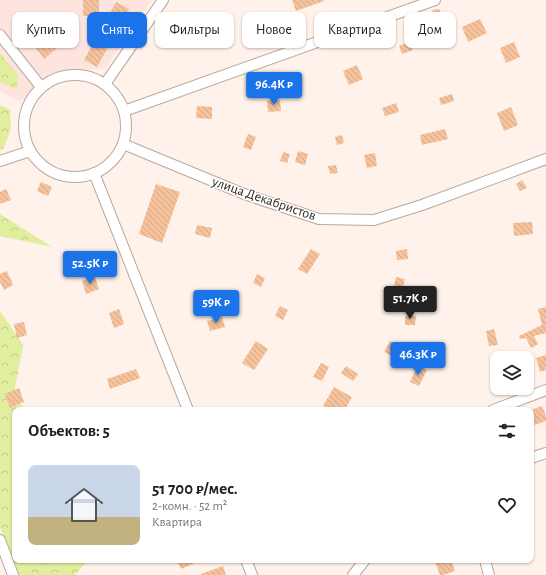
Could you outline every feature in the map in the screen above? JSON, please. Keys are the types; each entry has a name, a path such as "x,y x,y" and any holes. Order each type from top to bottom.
{"street":[{"path":"105,84 163,0"},
{"path":"124,111 435,0"},
{"path":"0,35 41,87"},
{"path":"76,75 92,78 105,84 116,96 124,111 126,127 123,144 117,155 106,166 94,173 77,177 61,175 43,166 30,151 24,134 25,112 34,95 41,87 50,81 76,75"},
{"name":"улица Декабристов","path":"123,144 244,194 319,220 374,220 422,205 546,159"},
{"path":"0,161 30,151"},
{"path":"94,173 187,407"},
{"path":"501,407 546,390"},
{"path":"534,457 546,453"},
{"path":"0,540 12,575"},
{"path":"247,563 252,575"},
{"path":"353,575 363,563"},
{"path":"486,563 489,575"}],"shaded area":[{"path":"0,0 152,0 144,12 87,12 87,48 119,48 105,69 76,70 47,78 20,101 0,91"}],"green space":[{"path":"0,53 18,75 17,89 0,82"},
{"path":"0,105 10,110 11,129 3,149 0,150"},
{"path":"0,214 52,247 0,236"},
{"path":"0,311 23,345 13,399 24,407 12,407 12,559 0,527"},
{"path":"14,563 85,563 75,575 18,575"}],"building":[{"path":"83,0 99,0 99,12 87,12 87,16 83,16"},
{"path":"292,0 324,0 324,1 296,11"},
{"path":"116,2 129,9 127,12 110,12"},
{"path":"440,9 440,12 432,12 432,10"},
{"path":"480,19 487,33 468,42 462,27"},
{"path":"514,42 520,57 506,63 500,48"},
{"path":"404,44 404,48 412,48 413,50 402,54 399,46"},
{"path":"36,48 55,48 56,49 44,59"},
{"path":"91,48 107,48 97,67 84,60"},
{"path":"357,65 363,79 349,85 343,71"},
{"path":"452,94 454,101 441,105 439,98"},
{"path":"280,100 281,111 268,112 267,101"},
{"path":"396,103 399,112 385,116 382,108"},
{"path":"197,106 212,107 212,119 196,118"},
{"path":"511,107 518,125 504,131 497,113"},
{"path":"445,129 448,139 422,145 420,135"},
{"path":"248,134 256,137 251,150 243,147"},
{"path":"342,135 344,143 337,145 335,137"},
{"path":"298,151 308,154 305,165 295,162"},
{"path":"283,152 290,154 287,163 280,161"},
{"path":"375,153 377,166 367,168 364,155"},
{"path":"336,165 338,173 330,174 328,166"},
{"path":"522,180 527,188 520,191 516,184"},
{"path":"41,182 52,187 48,196 37,191"},
{"path":"156,184 180,192 162,243 139,234"},
{"path":"6,189 11,200 0,204 0,192"},
{"path":"532,222 533,234 514,236 513,223"},
{"path":"197,225 212,228 210,238 195,234"},
{"path":"311,249 320,254 307,274 298,269"},
{"path":"407,249 408,259 397,260 396,251"},
{"path":"7,271 13,285 4,290 0,282 0,274"},
{"path":"257,274 265,278 261,287 253,283"},
{"path":"95,277 99,289 86,294 82,281"},
{"path":"396,277 405,279 402,290 393,289"},
{"path":"280,306 288,310 283,320 275,316"},
{"path":"546,307 546,333 534,336 538,344 531,348 526,338 520,339 519,336 542,325 538,309"},
{"path":"119,309 124,324 114,328 109,313"},
{"path":"405,316 416,316 415,325 405,325"},
{"path":"222,317 225,327 210,331 207,321"},
{"path":"24,322 27,335 17,338 14,324"},
{"path":"494,329 498,345 489,346 486,331"},
{"path":"256,341 268,349 254,370 242,363"},
{"path":"390,341 399,346 394,357 384,352"},
{"path":"546,355 546,370 540,372 536,358"},
{"path":"321,363 329,367 322,381 313,377"},
{"path":"418,365 427,370 419,386 410,382"},
{"path":"346,366 358,374 353,381 341,373"},
{"path":"136,369 140,378 110,389 107,379"},
{"path":"334,387 352,397 347,407 323,406"},
{"path":"19,388 24,402 10,408 5,394"},
{"path":"542,406 546,416 546,421 534,425 534,409"},
{"path":"178,563 195,563 181,569"},
{"path":"435,563 452,563 455,571 440,575"},
{"path":"223,566 226,575 201,575 201,574"}]}
